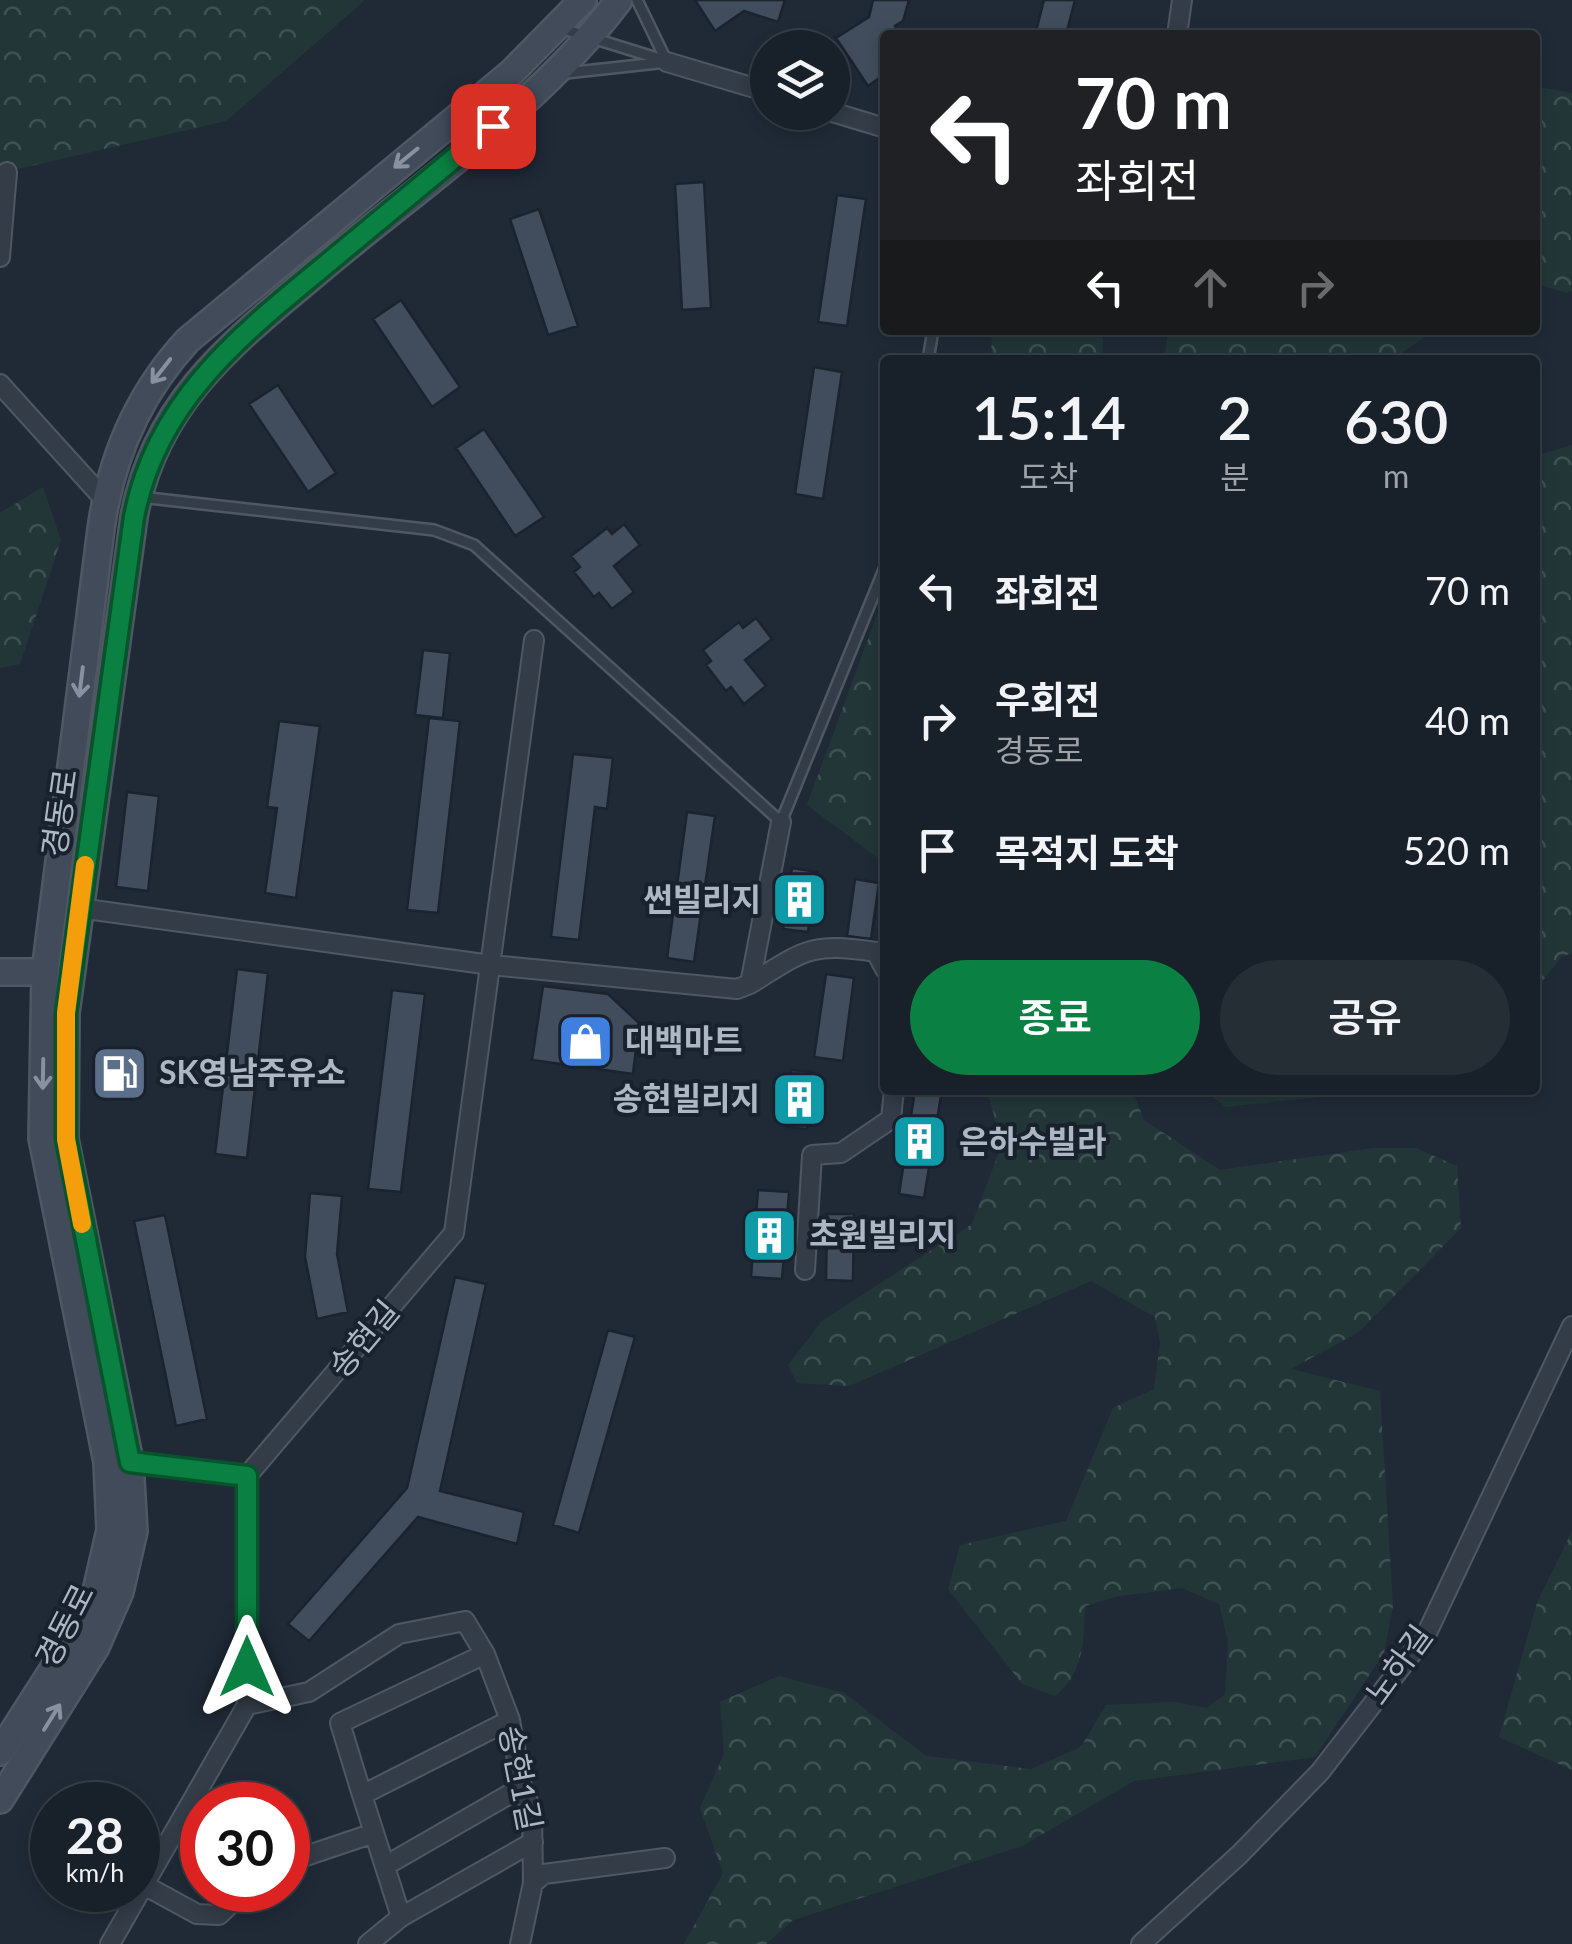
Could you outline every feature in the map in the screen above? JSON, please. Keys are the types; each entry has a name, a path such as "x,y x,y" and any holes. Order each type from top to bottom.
{"street":[{"name":"경동로","path":"0,1752 88,1608 110,1530 107,1462 42,1138 45,972 105,500 137,409 179,350 503,86 583,0"},
{"name":"경동로","path":"0,1800 96,1647 120,1592 134,1531 130,1462 66,1139 66,1013 138,496 163,432 215,359 590,38 619,0"},
{"path":"1178,30 1182,0"},
{"path":"667,62 750,87"},
{"path":"850,117 880,126"},
{"path":"0,257 7,172"},
{"path":"0,384 105,500"},
{"name":"송현길","path":"247,1476 454,1232 534,640"},
{"path":"750,984 780,822"},
{"path":"80,908 491,965 737,989 796,956 827,945 876,952 880,960"},
{"path":"0,972 45,972"},
{"path":"805,1270 812,1155 841,1152 891,1118 893,1095"},
{"name":"노하길","path":"1140,1944 1239,1855 1320,1772 1426,1635 1572,1326"},
{"path":"130,1462 247,1476 247,1706 160,1857"},
{"name":"송현1길","path":"247,1706 309,1692 399,1634 465,1621 484,1654 510,1720 522,1788 532,1811 533,1884 520,1944"},
{"path":"401,1918 340,1723 484,1654"},
{"path":"362,1795 510,1720"},
{"path":"384,1866 522,1788"},
{"path":"310,1855 374,1834"},
{"path":"368,1944 401,1918 533,1842"},
{"path":"533,1884 544,1874 664,1858"},
{"path":"110,1944 128,1912"},
{"path":"193,1912 220,1912"}],"lane":[{"path":"637,0 667,62"},
{"path":"558,27 667,62"},
{"path":"542,78 615,64 667,62"},
{"path":"138,496 434,530 474,546 780,822 880,579"}],"green space":[{"path":"0,0 364,1 226,121 0,173"},
{"path":"1540,87 1572,93 1572,291 1540,285"},
{"path":"992,335 1098,335 1103,339 1102,355 991,355"},
{"path":"1167,335 1428,335 1398,355 1165,355"},
{"path":"1572,445 1572,953 1561,957 1540,984 1540,455"},
{"path":"43,487 61,540 20,664 0,668 0,513"},
{"path":"880,610 880,859 807,805"},
{"path":"988,1095 1134,1095 1144,1120 1220,1170 1374,1148 1416,1148 1457,1166 1461,1228 1359,1332 1291,1369 1380,1391 1393,1606 1384,1653 1315,1757 1134,1781 1022,1846 793,1920 766,1944 684,1944 723,1873 700,1808 724,1754 720,1702 779,1676 844,1693 926,1756 1031,1769 1081,1747 1106,1705 1175,1702 1207,1708 1225,1694 1228,1642 1219,1604 1182,1588 1118,1596 1085,1606 1083,1644 1077,1666 1055,1696 1022,1684 948,1589 960,1545 1066,1521 1113,1408 1154,1389 1160,1343 1155,1317 1091,1281 849,1386 797,1383 788,1365 822,1321 972,1224 1002,1144"},
{"path":"1210,1095 1339,1095 1226,1107"},
{"path":"1572,1531 1572,1770 1499,1737 1537,1603"}],"building":[{"path":"695,0 785,0 778,22 744,11 715,31"},
{"path":"873,0 909,0 903,21 895,26 897,30 880,30 880,78 868,86 850,59 849,30 869,17"},
{"path":"1044,0 1075,0 1067,30 1036,30"},
{"path":"704,182 711,308 682,310 675,184"},
{"path":"837,195 866,199 847,326 818,322"},
{"path":"539,209 578,326 548,335 510,219"},
{"path":"401,300 460,387 432,407 373,319"},
{"path":"814,367 842,372 823,499 795,494"},
{"path":"278,385 336,473 308,492 249,404"},
{"path":"484,429 544,517 515,536 456,448"},
{"path":"624,524 640,545 614,566 634,592 612,609 599,593 594,597 574,572 580,567 571,556 607,528 612,534"},
{"path":"756,618 772,639 745,660 766,686 744,704 731,687 726,691 706,665 711,661 703,650 739,622 743,628"},
{"path":"423,650 450,653 443,718 415,715"},
{"path":"429,718 460,721 438,913 407,910"},
{"path":"279,721 320,726 296,898 265,893 277,808 267,807"},
{"path":"573,754 613,758 607,809 595,807 579,940 551,937"},
{"path":"127,792 159,796 148,891 116,887"},
{"path":"687,812 715,816 694,962 667,958"},
{"name":"썬빌리지","path":"792,868 817,872 808,932 783,929"},
{"path":"855,879 879,883 871,939 847,936"},
{"path":"237,969 268,973 247,1158 215,1154"},
{"path":"826,974 854,978 843,1061 814,1057"},
{"name":"대백마트","path":"543,986 608,994 639,1023 633,1074 532,1060"},
{"path":"392,990 425,994 401,1192 368,1189"},
{"name":"송현빌리지","path":"791,1070 813,1072 807,1129 786,1127"},
{"name":"은하수빌라","path":"914,1095 941,1095 924,1198 899,1194"},
{"name":"초원빌리지","path":"758,1190 789,1192 782,1279 751,1277"},
{"path":"310,1193 342,1196 337,1254 348,1312 317,1319 305,1257"},
{"path":"827,1214 854,1214 853,1281 826,1280"},
{"path":"165,1215 207,1419 176,1426 134,1221"},
{"path":"455,1277 486,1284 440,1491 524,1512 517,1544 418,1517 309,1641 288,1624 407,1488"},
{"path":"608,1330 635,1337 579,1533 553,1525"}],"slow traffic":[{"path":"82,1224 66,1139 66,1013 85,865"}],"place":[{"name":"썬빌리지","path":"800,900"},
{"name":"대백마트","path":"586,1041"},
{"name":"SK영남주유소","path":"120,1073"},
{"name":"송현빌리지","path":"799,1099"},
{"name":"은하수빌라","path":"920,1142"},
{"name":"초원빌리지","path":"770,1235"}],"route":[{"path":"247,1667 247,1476 130,1462 66,1139 66,1013 134,517 147,468 163,432 205,370 226,348 493,126"}]}
